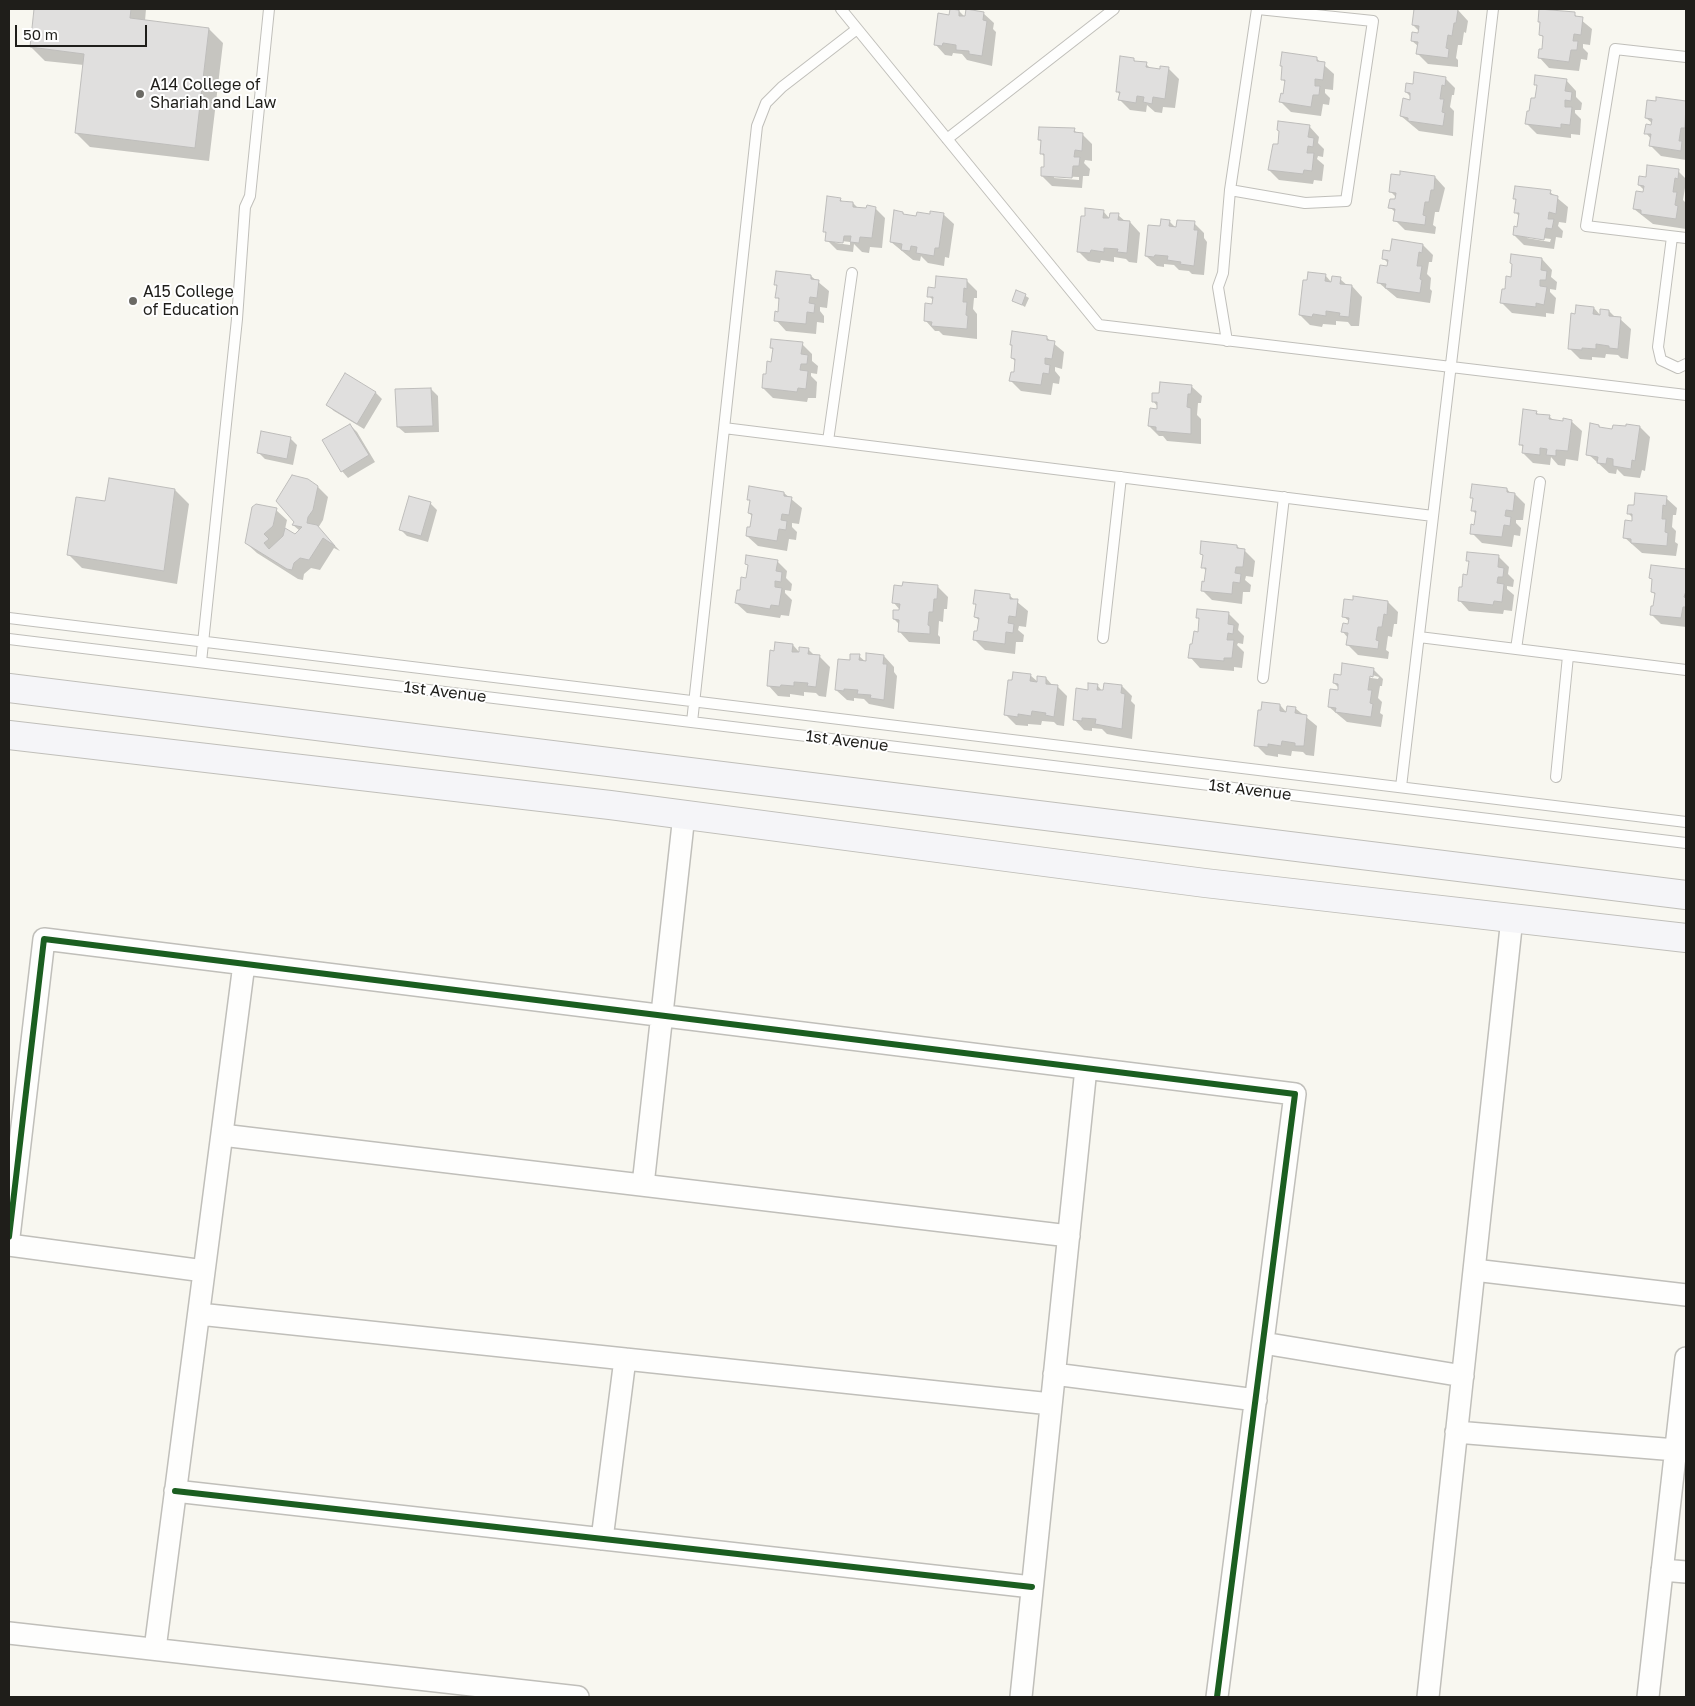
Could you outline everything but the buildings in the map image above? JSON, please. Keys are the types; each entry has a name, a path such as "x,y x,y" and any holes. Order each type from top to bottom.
{"main road":[{"path":"9,688 1686,895"},
{"path":"9,735 684,815 1205,883 1686,938"}],"street":[{"path":"643,1186 684,815"},
{"path":"1428,1697 1512,918"},
{"path":"9,1237 44,939 1295,1094 1217,1697"},
{"path":"155,1649 244,964"},
{"path":"1021,1697 1086,1068"},
{"path":"222,1135 1069,1236"},
{"path":"9,1245 204,1271"},
{"path":"1474,1270 1686,1295"},
{"path":"198,1314 1051,1404"},
{"path":"1263,1343 1462,1376"},
{"path":"1648,1697 1686,1358"},
{"path":"602,1539 625,1359"},
{"path":"1054,1374 1256,1400"},
{"path":"1456,1432 1676,1450"},
{"path":"175,1490 1032,1587"},
{"path":"1662,1570 1686,1572"},
{"path":"9,1633 574,1697"}],"lane":[{"path":"201,662 237,319 245,207 250,196 269,9"},
{"path":"841,9 1099,325 1686,395"},
{"path":"947,139 1114,9"},
{"path":"1227,340 1218,287 1223,274 1230,190 1258,9 1373,22 1346,201 1305,203 1230,190"},
{"path":"1401,787 1493,9"},
{"path":"692,722 757,126 766,103 782,87 857,29"},
{"path":"1686,57 1615,49 1586,226 1686,238"},
{"path":"1672,237 1658,348 1661,360 1678,368 1686,364"},
{"path":"828,441 852,273"},
{"path":"724,428 1433,516"},
{"path":"1103,638 1121,477"},
{"path":"1516,649 1540,482"},
{"path":"1263,678 1284,497"},
{"name":"1st Avenue","path":"9,618 1686,822"},
{"path":"1419,637 1686,670"},
{"name":"1st Avenue","path":"9,639 1686,843"},
{"path":"1556,777 1568,656"}],"cycle path":[{"path":"9,1237 44,939 1295,1094 1217,1697"},
{"path":"175,1491 1032,1587"}],"place":[{"name":"A14 College of Shariah and Law","path":"140,94"},
{"name":"A15 College of Education","path":"133,301"}]}
